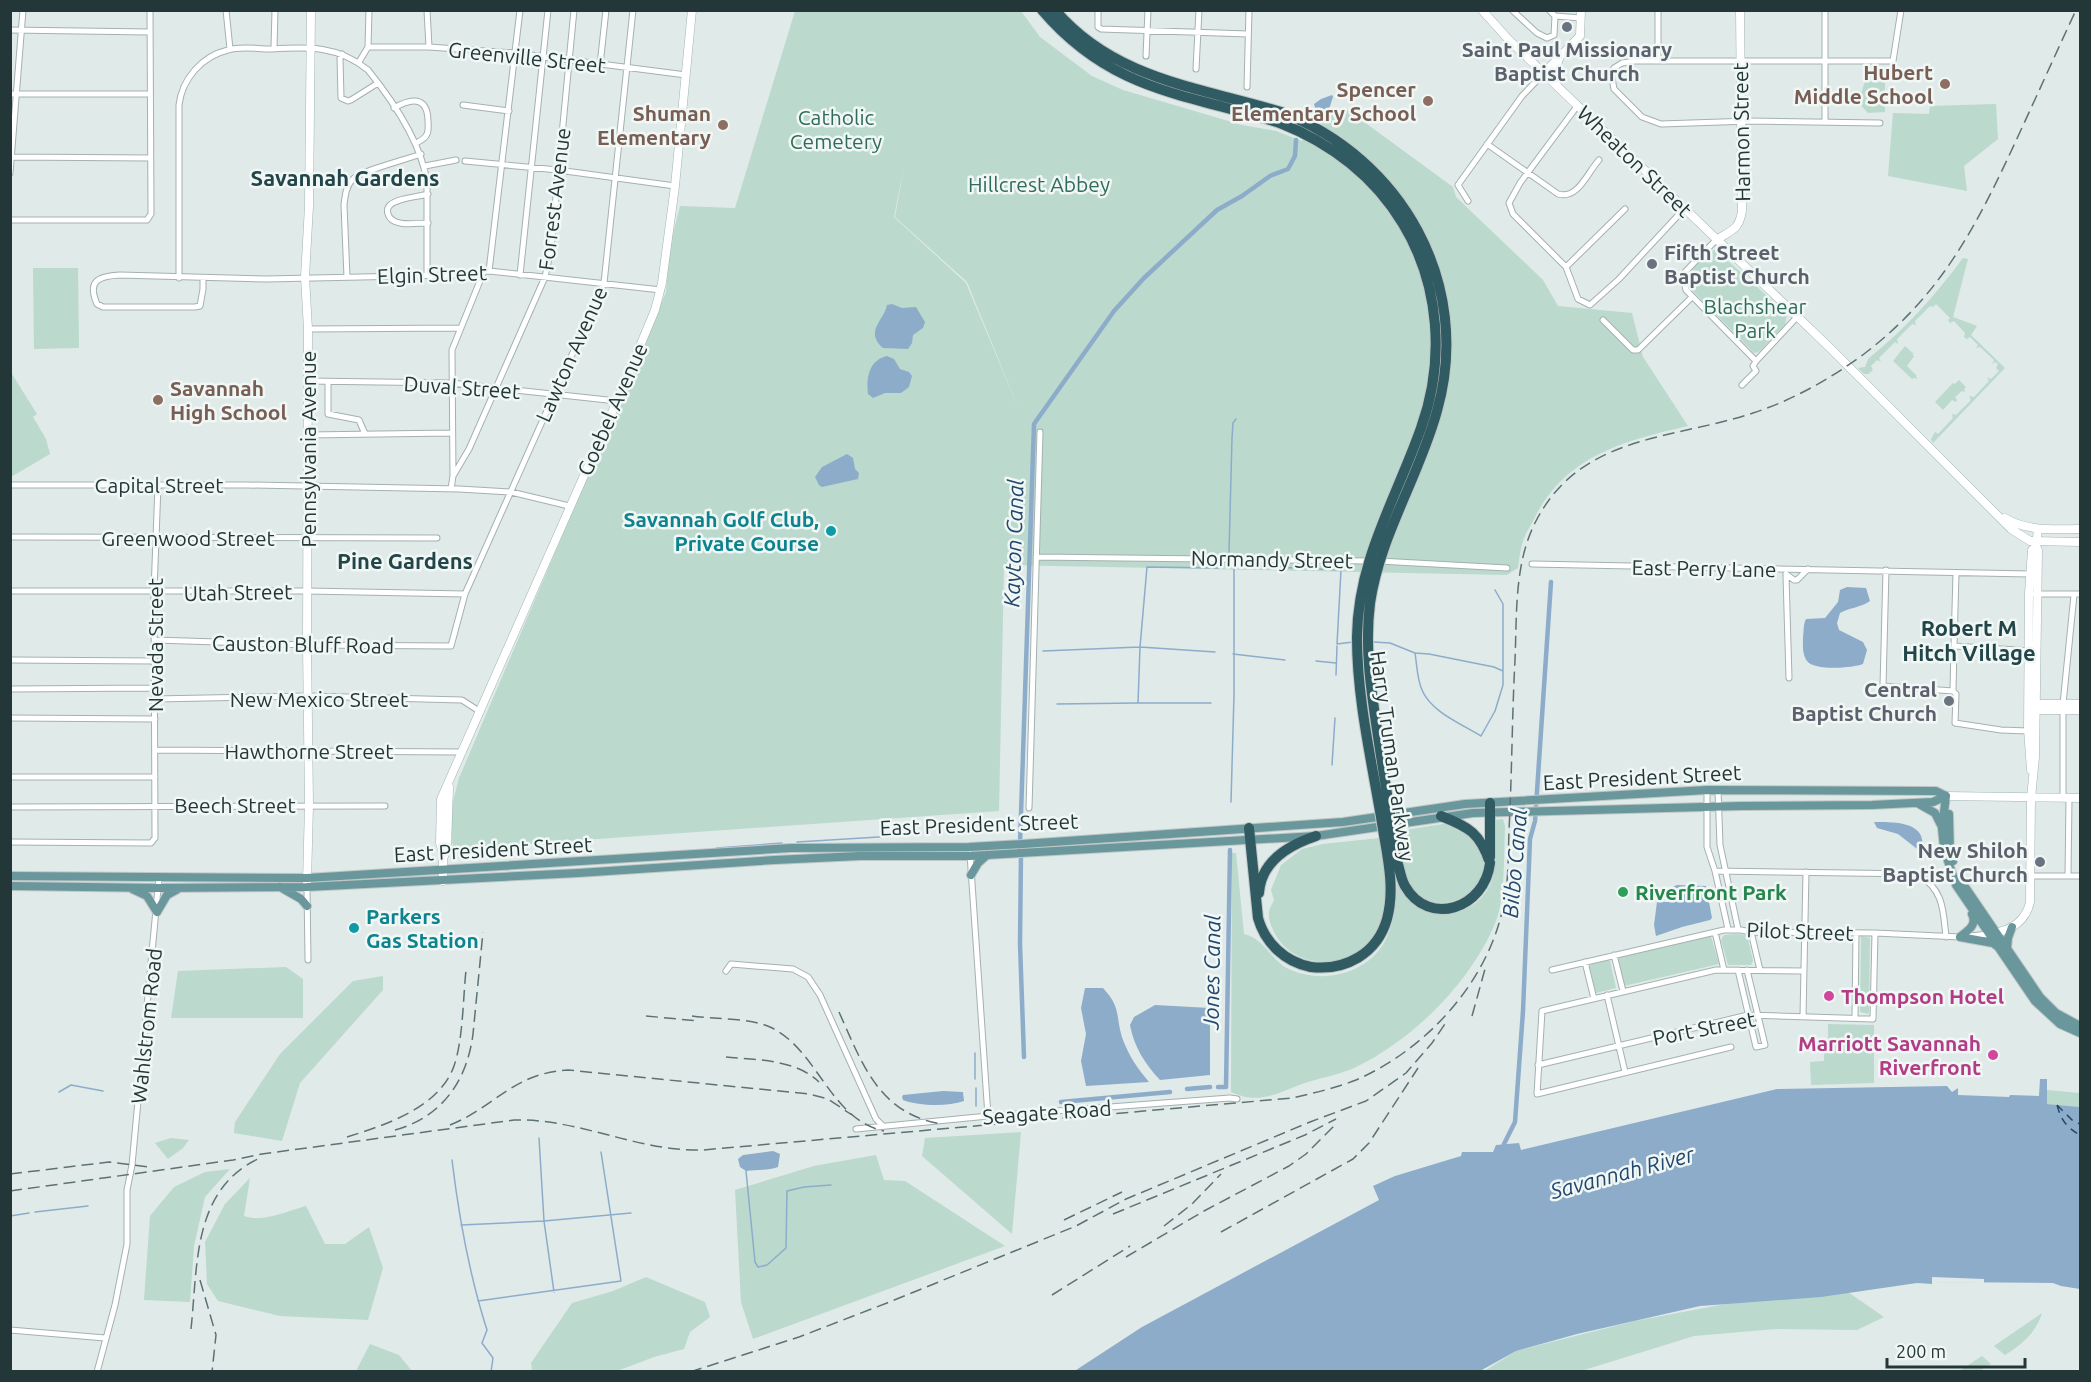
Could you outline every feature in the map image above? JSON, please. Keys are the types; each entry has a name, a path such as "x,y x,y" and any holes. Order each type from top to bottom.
{"highway":[{"path":"1036,10 1054,29 1076,45"},
{"name":"Harry Truman Parkway","path":"1042,10 1076,45 1118,73 1149,86 1281,118 1298,119 1330,136 1359,157 1378,175 1396,195 1415,225 1436,274 1446,326 1444,379 1431,431 1392,525 1377,572 1368,620 1369,677 1398,864 1407,890 1416,899 1431,906 1448,908 1461,906 1480,890 1487,878 1490,863"},
{"name":"Harry Truman Parkway","path":"1055,10 1095,47 1138,71 1281,118 1339,154 1365,176 1388,202 1406,230 1421,261 1430,293 1436,327 1436,361 1431,395 1415,443 1376,536 1363,585 1358,619 1360,686 1390,876 1388,912 1380,936 1362,955 1339,966 1311,967 1297,963 1277,950 1263,930 1258,918"},
{"path":"1490,808 1490,863"},
{"path":"1441,816 1472,831 1481,841 1490,863"},
{"path":"1250,833 1258,918"},
{"path":"1258,918 1260,888 1271,863 1292,845 1316,836"}],"main road":[{"name":"Pennsylvania Avenue","path":"307,882 309,539 308,329 305,277 309,206 310,10"},
{"name":"Goebel Avenue","path":"443,880 444,856 440,843 441,799 617,401 661,290 675,186 692,10"},
{"name":"Wheaton Street","path":"1482,10 1716,240 1798,316 2016,534 2037,543"},
{"name":"Harmon Street","path":"1716,240 1734,230 1740,223 1742,211 1740,10"},
{"path":"1544,73 1577,41 1581,30 1581,14"},
{"path":"1556,84 1556,68 1559,58"},
{"name":"Wheaton Street","path":"1996,512 2014,524 2038,529 2080,529"},
{"path":"1992,933 2018,924 2028,912 2030,902 2031,798 2035,757 2032,707 2033,594 2038,529"},
{"path":"2037,543 2080,542"},
{"path":"2033,594 2030,574 2032,550 2037,543"},
{"path":"2032,707 2063,707 2080,704"},
{"path":"2032,707 2028,731 2029,759 2033,777"},
{"path":"2063,707 2080,710"},
{"name":"East President Street","path":"1250,833 1316,836 1370,829 1525,801 1707,790 1936,791 1946,796 2080,798"},
{"path":"1946,796 1942,828 1944,849 1962,899 1974,917 1971,928 1960,938"},
{"path":"1946,796 1949,809 1950,854 1956,874 1992,933 1997,946 2035,1001 2047,1014 2069,1029 2080,1033"},
{"name":"East President Street","path":"10,876 307,882 443,880 1250,833 1445,806 1544,812 1917,803 1933,802 1946,796"},
{"path":"1917,803 1935,813 1942,828"},
{"path":"860,856 862,852 869,849 899,846"},
{"name":"East President Street","path":"10,886 279,887 307,882 442,870 791,848 899,846 969,851 987,855 1020,848"},
{"path":"971,875 978,863 987,855"},
{"path":"1956,885 2007,949 2040,997 2068,1021 2080,1026"},
{"path":"125,888 147,896 157,912 167,895 174,890 186,887"},
{"path":"279,887 301,899 307,906"},
{"path":"2007,949 2012,927"},
{"path":"1960,938 1993,943 1997,946"}],"street":[{"path":"10,173 14,94 23,10"},
{"path":"10,219 147,220 151,214 150,10"},
{"path":"226,10 230,49"},
{"path":"274,48 275,10"},
{"path":"359,62 368,47 369,10"},
{"path":"428,10 429,47"},
{"path":"451,489 453,476 452,350 487,271 503,164 520,10"},
{"path":"520,275 548,10"},
{"name":"Forrest Avenue","path":"453,476 469,449 545,278 551,249 571,61 574,10"},
{"path":"600,65 606,10"},
{"name":"Lawton Avenue","path":"451,646 465,594 604,283 633,10"},
{"path":"1098,10 1098,27 1105,30 1248,34"},
{"path":"1146,56 1148,10"},
{"path":"1196,69 1199,10"},
{"path":"1247,87 1249,10"},
{"path":"1512,10 1537,33 1547,38 1554,35 1555,16 1549,10"},
{"path":"1658,10 1659,60"},
{"path":"1825,10 1825,122"},
{"path":"1880,123 1656,123 1642,117 1614,89 1611,75 1614,68 1622,63 1659,60 1893,62 1901,10"},
{"path":"1555,16 1581,14"},
{"path":"10,30 149,32"},
{"path":"179,278 180,94 186,82 196,68 214,55 230,49 310,47 338,52 359,62 368,70 416,142 425,166 428,194 427,276"},
{"name":"Greenville Street","path":"368,47 429,47 514,53 686,75"},
{"path":"342,54 340,58 341,98 351,100 378,83"},
{"path":"1468,201 1458,185 1522,96 1544,73"},
{"path":"14,94 150,94"},
{"path":"394,108 406,102 417,101 428,109 428,132 423,139 416,142"},
{"path":"463,105 509,111"},
{"path":"1578,105 1511,198 1510,208 1566,267 1578,299 1590,304 1619,279 1684,209"},
{"path":"1487,144 1563,196 1575,192 1599,160"},
{"path":"347,277 344,206 348,185 357,176 421,154"},
{"path":"11,157 150,158"},
{"path":"425,166 456,160"},
{"path":"465,161 558,170 675,186"},
{"path":"428,194 398,201 389,206 387,210 389,218 397,223 428,224"},
{"path":"1566,267 1625,208"},
{"path":"1716,240 1683,277 1686,290 1756,361"},
{"name":"Elgin Street","path":"203,278 202,300 200,306 195,308 103,307 97,304 94,296 93,286 98,279 104,276 257,279 427,276 487,271 661,290"},
{"path":"1603,320 1633,350 1638,350 1692,297"},
{"path":"1742,385 1756,371 1753,366 1756,361 1798,316"},
{"path":"308,329 460,328"},
{"name":"Duval Street","path":"308,381 452,383 617,401"},
{"path":"328,382 328,414 359,420 365,434"},
{"path":"1029,808 1040,432"},
{"path":"308,435 452,433"},
{"name":"Capital Street","path":"10,485 451,489 511,492 569,506"},
{"name":"Nevada Street","path":"156,805 154,592 158,485"},
{"name":"Greenwood Street","path":"10,537 437,538"},
{"name":"Normandy Street","path":"1036,557 1333,560 1507,568"},
{"name":"East Perry Lane","path":"1532,564 1785,573 1808,569 1886,570"},
{"path":"1785,573 1797,580 1808,569"},
{"path":"1953,691 1883,686 1886,570 2030,574"},
{"path":"1785,573 1789,678"},
{"path":"1956,573 1953,691 1956,694 1955,723 2001,730 2028,731"},
{"name":"Utah Street","path":"10,591 307,591 465,594"},
{"path":"2033,594 2078,595 2063,707 2068,876"},
{"name":"Causton Bluff Road","path":"155,640 307,645 451,646"},
{"path":"1954,646 2033,652"},
{"path":"10,660 155,661"},
{"path":"10,688 155,688"},
{"name":"New Mexico Street","path":"155,699 308,696 462,700 479,711"},
{"path":"10,718 155,719"},
{"name":"Hawthorne Street","path":"156,750 462,752"},
{"path":"10,777 155,777"},
{"path":"1707,790 1707,847 1728,929"},
{"path":"1718,790 1719,839 1738,929"},
{"path":"10,807 156,805"},
{"name":"Beech Street","path":"10,842 151,843 156,838 156,805 385,806"},
{"path":"969,851 988,1116"},
{"path":"1715,871 1918,874 1933,886 1939,895 1946,937"},
{"path":"1803,1016 1806,873"},
{"path":"2030,876 2080,876"},
{"name":"Wahlstrom Road","path":"97,1371 115,1305 127,1244 127,1190 131,1175 159,878"},
{"path":"307,882 308,960"},
{"name":"Pilot Street","path":"1552,970 1728,929 1751,932 1875,933 1960,938 1992,933"},
{"path":"1715,932 1724,970"},
{"path":"1751,932 1760,970"},
{"path":"1855,1018 1856,933"},
{"name":"Port Street","path":"1538,1065 1748,1015 1873,1019 1875,933"},
{"path":"1614,955 1623,991"},
{"path":"1585,962 1594,999"},
{"path":"726,971 731,964 741,964 793,969 808,977 820,995 876,1119 882,1125"},
{"path":"1731,1047 1537,1094 1542,1011 1716,970 1804,971"},
{"path":"1738,970 1756,1047 1765,1045 1747,970"},
{"path":"1607,995 1625,1072"},
{"name":"Seagate Road","path":"856,1129 988,1116 1237,1099"},
{"path":"10,1330 105,1338"}],"green space":[{"path":"795,11 1021,11 1040,37 1092,76 1123,90 1242,125 1276,131 1302,141 1313,118 1345,108 1453,187 1456,197 1543,280 1558,306 1632,313 1643,357 1688,426 1619,446 1579,466 1561,481 1546,499 1524,538 1518,568 1507,575 1004,565 999,811 453,849 450,813 459,778 666,292 670,246 680,206 735,208","holes":["905,161 895,217 967,282 1020,412 966,283 894,217"]},
{"path":"1865,81 1885,82 1885,112 1868,113 1855,99 1862,91"},
{"path":"1996,104 1998,139 1964,166 1967,191 1888,176 1893,113 1929,114 1930,106"},
{"name":"Blachshear Park","path":"1716,250 1787,314 1785,325 1759,352 1754,353 1689,287 1689,276 1694,267 1710,251"},
{"path":"1963,258 1968,259 1953,317 1977,326 1971,335 2005,368 1933,443 1931,439 1935,432 1938,434 1953,418 1952,414 1956,415 1971,400 1969,396 1974,397 1989,381 1987,377 1991,379 1999,371 1996,368 1998,364 1995,362 1992,364 1994,360 1980,347 1976,348 1978,345 1970,337 1967,339 1964,337 1965,333 1954,321 1950,323 1948,320 1950,318 1936,304 1933,307 1930,306 1915,321 1916,325 1912,324 1897,339 1898,344 1895,342 1879,358 1881,362 1877,360 1871,366 1873,370 1864,374 1858,368 1865,367 1868,359 1919,312"},
{"path":"33,268 78,268 79,348 34,349"},
{"path":"1905,346 1914,354 1907,366 1917,379 1912,379 1893,361"},
{"path":"10,371 37,414 33,417 46,439 50,454 11,477"},
{"path":"1959,380 1966,387 1965,392 1962,391 1955,397 1956,402 1952,400 1943,410 1935,402 1953,383"},
{"path":"1503,819 1505,826 1504,875 1496,921 1472,965 1439,1006 1399,1041 1378,1055 1339,1074 1270,1096 1252,1098 1231,1092 1232,853 1236,853 1244,934 1258,941 1278,961 1291,970 1318,976 1332,975 1359,967 1380,949 1392,924 1397,882 1411,902 1436,913 1459,912 1479,900 1486,892 1494,874 1493,820"},
{"path":"1449,823 1472,839 1482,855 1483,871 1477,885 1466,896 1451,902 1435,902 1420,896 1408,881 1399,831"},
{"path":"1379,838 1386,893 1380,925 1372,940 1360,951 1345,958 1330,961 1314,961 1299,956 1285,947 1270,924 1269,915 1274,900 1271,890 1281,865 1302,849 1323,844"},
{"path":"1724,935 1747,935 1753,961 1751,965 1728,965 1721,940"},
{"path":"1711,936 1719,964 1624,986 1618,958"},
{"path":"1861,936 1870,938 1868,1014 1860,1012"},
{"path":"1608,960 1616,988 1596,993 1589,965"},
{"path":"286,967 303,979 303,1018 171,1018 178,971"},
{"path":"383,976 383,990 300,1083 282,1141 234,1133 235,1122 280,1054 353,981"},
{"path":"1828,1024 1874,1025 1874,1083 1811,1085 1810,1062 1824,1061 1824,1044 1828,1038"},
{"path":"2047,1090 2080,1093 2080,1107 2047,1104"},
{"path":"1021,1132 1012,1234 922,1156 925,1138"},
{"path":"171,1138 189,1140 183,1148 168,1159 155,1143"},
{"path":"876,1155 884,1180 905,1181 1005,1246 753,1339 741,1302 735,1190 814,1166"},
{"path":"230,1169 205,1197 194,1246 190,1302 144,1300 150,1216 174,1187 205,1172"},
{"path":"250,1178 244,1216 267,1217 306,1206 325,1244 345,1244 369,1227 383,1268 368,1320 280,1316 218,1301 207,1284 205,1242 225,1204"},
{"path":"646,1277 705,1302 710,1317 690,1332 684,1349 617,1371 532,1371 531,1363 572,1303 613,1291"},
{"path":"1845,1290 1884,1317 1857,1330 1776,1329 1694,1336 1581,1371 1483,1372 1516,1351 1635,1321 1736,1302"},
{"path":"2042,1313 2032,1332 2011,1351 2005,1355 1994,1346"},
{"path":"370,1344 399,1355 412,1371 356,1371"},
{"path":"1982,1356 1991,1364 1980,1371 1959,1371"}],"water":[{"path":"1332,95 1328,112 1316,110 1314,104"},
{"path":"892,304 902,308 916,307 925,322 923,328 913,335 908,349 883,348 875,336 875,331 887,305"},
{"path":"887,356 894,359 900,369 909,372 912,376 909,387 901,393 885,393 873,398 868,394 870,370 876,361"},
{"path":"847,454 853,458 855,469 859,473 858,479 822,487 819,485 815,477 822,467"},
{"path":"1847,587 1866,588 1870,601 1840,613 1837,623 1839,630 1863,642 1867,650 1863,664 1834,668 1811,664 1805,658 1803,649 1806,619 1825,618 1838,602 1840,590"},
{"path":"1874,822 1900,823 1915,829 1920,834 1921,852 1898,834 1877,828"},
{"path":"1677,885 1706,886 1712,918 1656,936 1654,925 1657,902 1668,902 1673,887"},
{"path":"1085,988 1103,988 1109,995 1116,1007 1125,1046 1149,1082 1086,1086 1081,1061 1086,1034 1081,1008"},
{"path":"1155,1005 1210,1008 1210,1075 1160,1080 1150,1068 1137,1048 1130,1025 1134,1017"},
{"name":"Savannah River","path":"2040,1079 2047,1079 2047,1104 2080,1107 2080,1289 2053,1283 1932,1282 1932,1284 1917,1283 1821,1297 1700,1306 1577,1334 1516,1351 1480,1371 1073,1372 1142,1327 1379,1200 1373,1186 1395,1176 1461,1156 1462,1152 1493,1152 1496,1145 1519,1143 1521,1150 1777,1089 1947,1086 1952,1092 1958,1088 1958,1095 2039,1096"},
{"path":"943,1091 963,1092 964,1101 925,1105 903,1100 902,1097 903,1095"},
{"path":"773,1151 780,1154 778,1167 746,1171 740,1167 738,1159 743,1155"}],"pier":[{"path":"1932,1277 1984,1279 1984,1283 1932,1282"}],"waterway":[{"name":"Kayton Canal","path":"1020,844 1034,424 1114,311 1144,278 1217,210 1270,176 1288,169 1295,156 1296,140"},
{"path":"1229,552 1232,438 1233,423 1236,419"},
{"path":"1231,802 1234,565 1341,570 1337,644 1353,642"},
{"path":"1215,652 1140,647 1147,567 1219,568"},
{"name":"Bilbo Canal","path":"1504,1144 1515,1122 1523,1011 1530,839 1535,821 1551,582"},
{"path":"1495,590 1503,604 1503,685 1495,711 1481,736 1448,717 1426,698 1419,681 1415,653 1494,667 1503,671"},
{"path":"1373,642 1390,643 1415,653"},
{"path":"1336,675 1337,646"},
{"path":"1043,651 1140,647 1138,703 1211,703"},
{"path":"1233,654 1285,660"},
{"path":"1316,661 1336,663"},
{"path":"1057,704 1137,703"},
{"path":"1332,765 1335,718"},
{"path":"797,842 895,836"},
{"path":"717,848 782,843"},
{"name":"Jones Canal","path":"1218,1087 1226,1087 1230,850"},
{"name":"Kayton Canal","path":"1021,853 1020,944 1024,1057"},
{"path":"975,1053 975,1079"},
{"path":"59,1092 71,1085 103,1091"},
{"name":"Jones Canal","path":"1187,1089 1210,1087"},
{"path":"976,1088 976,1106"},
{"name":"Jones Canal","path":"1061,1102 1170,1092"},
{"path":"539,1138 544,1221 554,1292"},
{"path":"478,1301 621,1281 601,1152"},
{"path":"452,1160 465,1246 487,1330 482,1343 493,1358 491,1372"},
{"path":"746,1171 755,1262 758,1267 767,1265 786,1248 787,1191 831,1185"},
{"path":"35,1212 88,1206"},
{"path":"10,1216 29,1213"},
{"path":"461,1225 544,1221 631,1213"}],"ferry route":[{"path":"2057,1105 2065,1123 2080,1135"},
{"path":"2057,1105 2073,1121 2080,1124"}],"railway":[{"path":"10,1191 514,1120 561,1124 655,1146 703,1150 1292,1098 1348,1083 1381,1067 1428,1033 1448,1012 1467,989 1494,939 1502,912 1508,871 1516,625 1520,571 1536,521 1555,492 1578,471 1603,456 1631,444 1722,422 1782,402 1838,372 1892,331 1938,280 1974,225 2005,165 2076,10"},
{"path":"395,1130 412,1124 439,1106 458,1082 465,1067 473,1034 483,932"},
{"path":"1472,1016 1485,969"},
{"path":"347,1137 378,1127 409,1113 424,1104 447,1081 457,1056 466,970"},
{"path":"839,1012 865,1067 887,1097 902,1109 919,1118 941,1124"},
{"path":"646,1016 699,1021"},
{"path":"692,1016 743,1020 770,1027 786,1037 800,1051 836,1099 850,1113 865,1124 884,1131"},
{"path":"690,1372 799,1337 887,1303 1076,1226 1126,1199 1366,1101 1406,1073 1432,1043 1447,1021"},
{"path":"726,1057 763,1060 787,1065 809,1074 819,1082"},
{"path":"1221,1232 1353,1159 1369,1143 1418,1068"},
{"path":"450,1125 466,1118 518,1084 533,1077 568,1070 809,1094 828,1099 852,1115"},
{"path":"1113,1214 1305,1135 1336,1119"},
{"path":"1126,1257 1204,1211 1289,1166 1306,1154 1335,1125"},
{"path":"191,1329 198,1255 210,1209 222,1189 238,1172 260,1158"},
{"path":"10,1174 109,1162 150,1167"},
{"path":"1164,1226 1192,1204 1221,1174"},
{"path":"1064,1220 1122,1192"},
{"path":"1052,1295 1130,1246"},
{"path":"200,1280 216,1335 212,1372"}],"place":[{"name":"Saint Paul Missionary Baptist Church","path":"1567,27"},
{"name":"Hubert Middle School","path":"1945,84"},
{"name":"Spencer Elementary School","path":"1428,101"},
{"name":"Shuman Elementary","path":"723,125"},
{"name":"Fifth Street Baptist Church","path":"1652,264"},
{"name":"Savannah High School","path":"158,400"},
{"name":"Savannah Golf Club, Private Course","path":"831,531"},
{"name":"Central Baptist Church","path":"1949,701"},
{"name":"New Shiloh Baptist Church","path":"2040,862"},
{"name":"Riverfront Park","path":"1623,892"},
{"name":"Parkers Gas Station","path":"354,928"},
{"name":"Thompson Hotel","path":"1829,996"},
{"name":"Marriott Savannah Riverfront","path":"1993,1055"}],"district":[{"name":"Savannah Gardens","path":"345,177"},
{"name":"Pine Gardens","path":"405,560"},
{"name":"Robert M Hitch Village","path":"1969,640"}],"park label":[{"name":"Catholic Cemetery","path":"836,129"},
{"name":"Hillcrest Abbey","path":"1039,184"}]}
